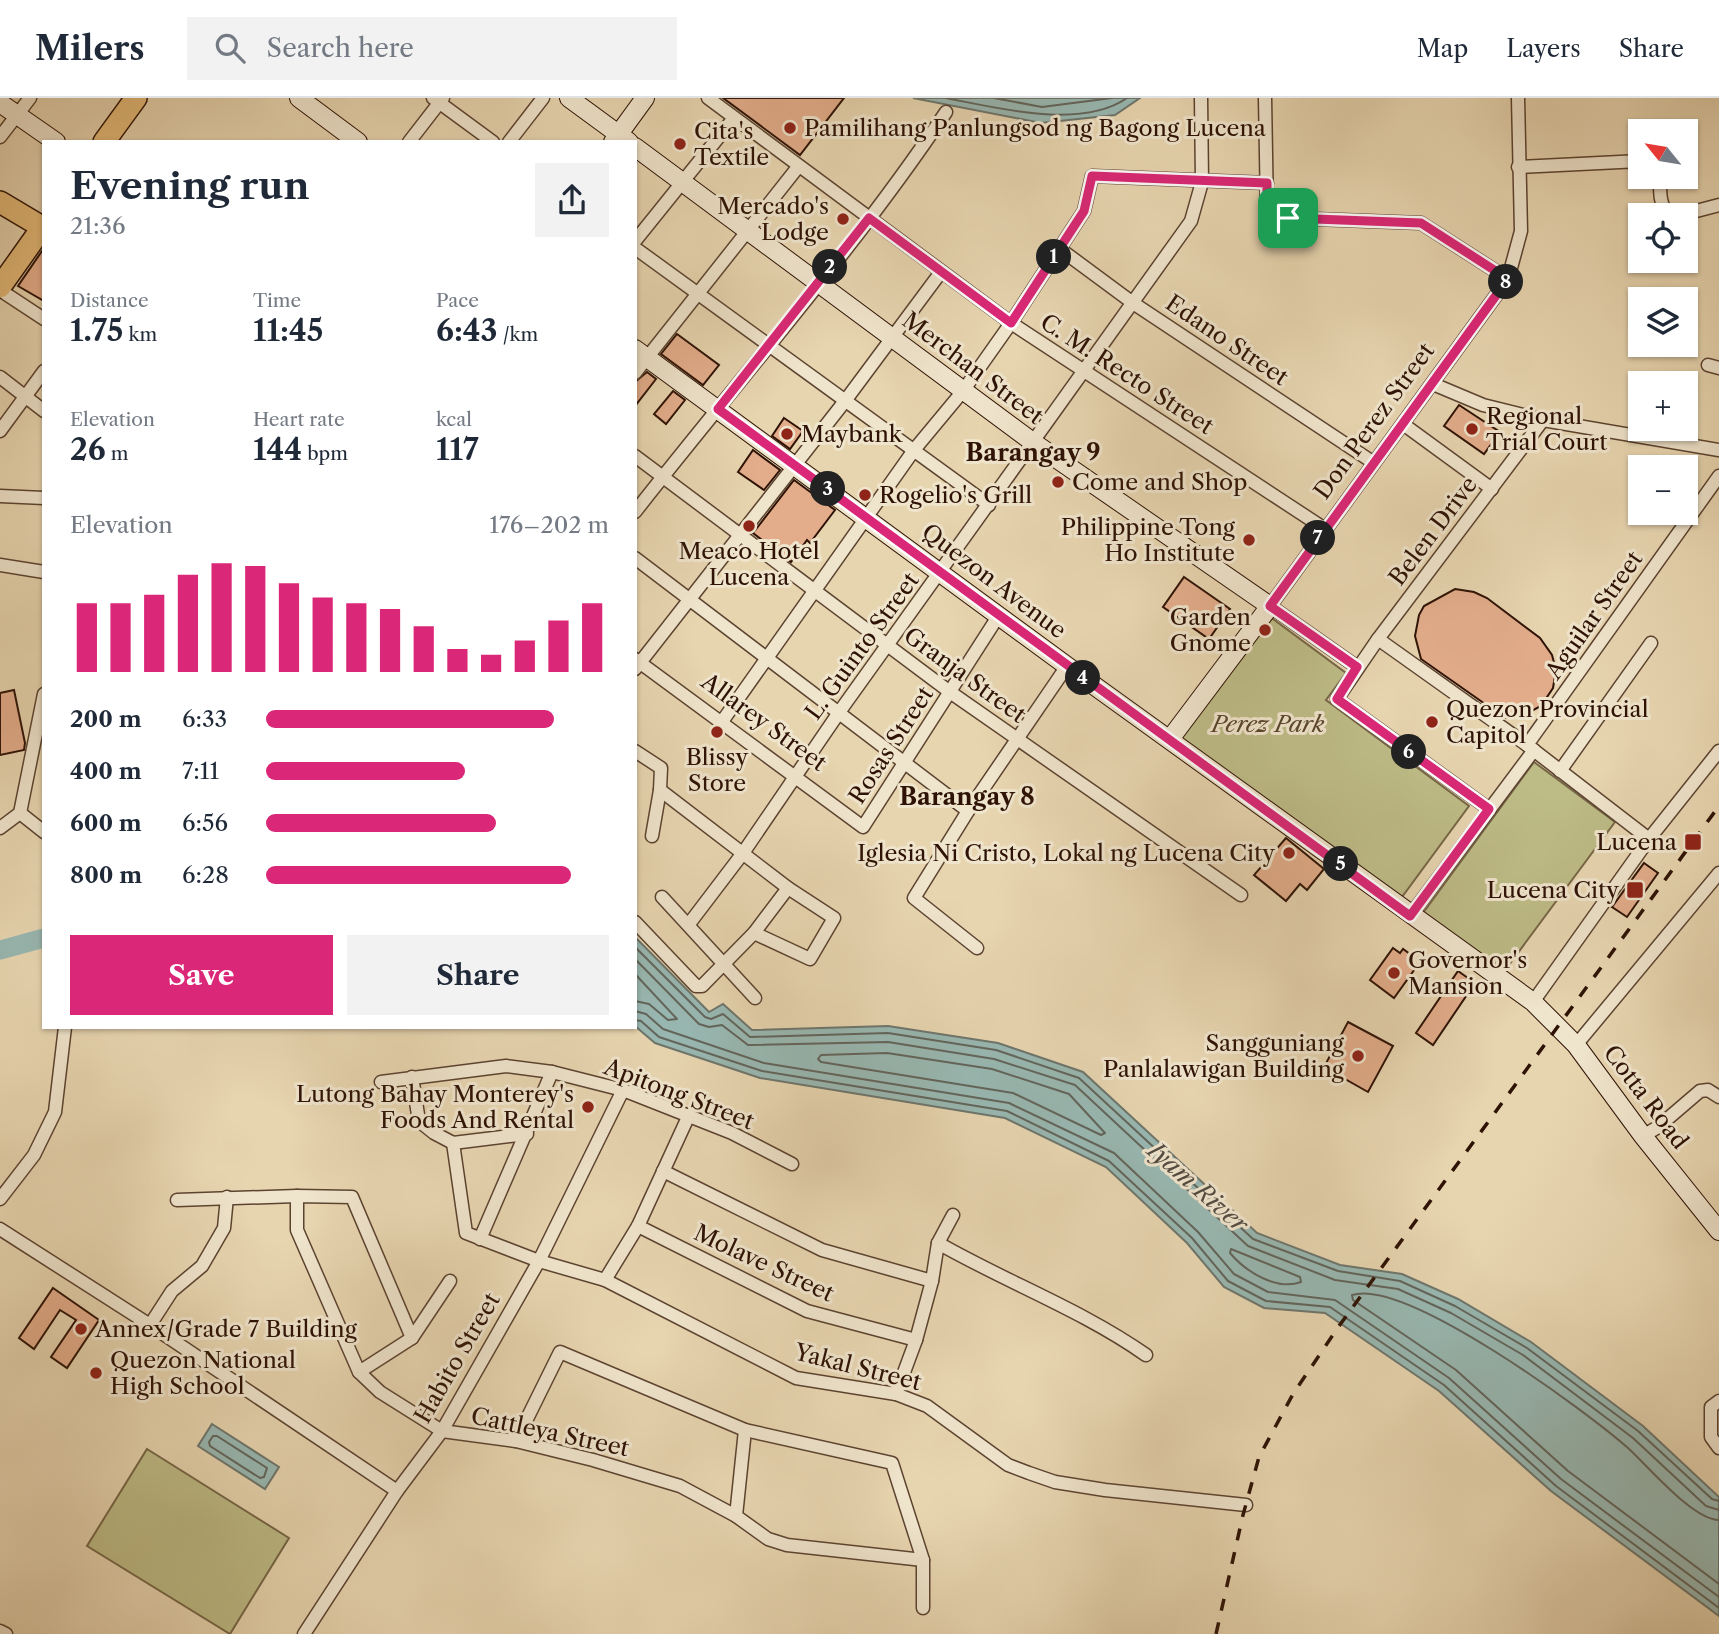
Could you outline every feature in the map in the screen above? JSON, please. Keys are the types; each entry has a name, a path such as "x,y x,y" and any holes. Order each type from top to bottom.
{"main road":[{"path":"105,140 136,98"},
{"path":"299,98 355,140"},
{"path":"569,98 620,139 645,98"},
{"path":"0,103 53,140"},
{"name":"Merchan Street","path":"637,149 1034,443 1270,606"},
{"path":"0,202 42,225"},
{"path":"0,288 42,227"},
{"name":"Quezon Avenue","path":"641,353 1410,916 1534,1002 1559,1027"},
{"name":"Don Perez Street","path":"1170,738 1270,606"},
{"name":"Cotta Road","path":"1559,1027 1576,1045 1643,1136 1719,1231"}],"street":[{"path":"0,137 30,98"},
{"path":"511,140 543,98"},
{"name":"C. M. Recto Street","path":"708,98 1011,323 1325,529"},
{"name":"L. Guinto Street","path":"689,924 743,853 840,711 1191,221 1202,182 1200,98"},
{"path":"1265,98 1267,211 1288,218 1421,223 1508,279"},
{"name":"Don Perez Street","path":"1270,606 1508,279 1521,231 1518,98"},
{"path":"410,140 438,100 490,140"},
{"path":"637,509 869,218 946,112"},
{"path":"637,238 734,118"},
{"path":"1518,167 1628,162"},
{"path":"641,353 749,232 798,167"},
{"path":"721,723 914,450 963,391 1011,323 1084,211 1092,176 1267,183"},
{"path":"1698,211 1719,205"},
{"path":"637,249 989,505"},
{"name":"Edano Street","path":"1060,249 1133,303 1374,463"},
{"path":"637,664 845,401 940,272"},
{"path":"0,288 42,318"},
{"path":"0,431 42,374"},
{"path":"0,377 42,410"},
{"path":"1433,384 1483,405 1543,420 1719,450"},
{"name":"Belen Drive","path":"1489,809 1337,699 1357,667 1543,420"},
{"path":"1402,424 1492,489"},
{"name":"Granja Street","path":"637,457 950,692 1241,895"},
{"name":"Aguilar Street","path":"1410,916 1489,809 1719,476"},
{"path":"0,496 42,498"},
{"path":"637,560 766,659 840,711 968,811"},
{"path":"0,565 42,572"},
{"name":"Merchan Street","path":"1270,606 1357,667"},
{"name":"Rosas Street","path":"863,827 999,615"},
{"path":"1378,639 1530,747 1648,839"},
{"path":"1560,771 1651,643"},
{"name":"Allarey Street","path":"637,664 863,827"},
{"path":"976,948 914,898 968,811 1067,666"},
{"path":"0,828 20,813 42,704"},
{"path":"1534,1002 1648,839 1719,751"},
{"path":"637,752 661,768 652,836"},
{"path":"660,790 788,888 834,918 810,959 754,933"},
{"path":"20,813 42,830"},
{"path":"1576,1045 1719,873"},
{"path":"637,924 696,986 702,986 754,933 788,888"},
{"path":"662,897 755,998"},
{"path":"0,1199 34,1155 55,1112 65,1029"},
{"name":"Apitong Street","path":"382,1082 506,1066 552,1072 623,1090 689,1115 732,1133 792,1164"},
{"path":"481,1239 552,1072"},
{"path":"412,1077 419,1121 453,1143 527,1133"},
{"name":"Habito Street","path":"304,1634 397,1491 442,1431 539,1261 623,1090"},
{"path":"1643,1136 1658,1127 1700,1091 1708,1090 1719,1097"},
{"path":"605,1280 638,1226 689,1115"},
{"name":"Yakal Street","path":"453,1143 466,1233 539,1261 605,1280 796,1378 896,1394 927,1406 1008,1465 1055,1482 1176,1499 1246,1505"},
{"path":"663,1171 822,1250 932,1281"},
{"name":"Cattleya Street","path":"297,1196 296,1230 359,1372 380,1392 442,1431 516,1441 680,1486 736,1516 768,1539 787,1545 923,1560"},
{"path":"150,1325 172,1291 202,1266 224,1228 227,1197"},
{"path":"177,1200 227,1197 352,1197 412,1338"},
{"path":"896,1394 916,1340 939,1243 953,1215"},
{"name":"Molave Street","path":"638,1226 807,1311 916,1340"},
{"path":"0,1229 150,1325 397,1491"},
{"path":"939,1243 982,1268 1117,1335 1146,1355"},
{"path":"359,1372 412,1338 450,1281"},
{"path":"516,1441 560,1352 745,1430 892,1463 923,1560 923,1608"},
{"path":"1719,1401 1711,1407 1711,1437 1719,1448"},
{"path":"736,1516 745,1430"},
{"path":"0,1630 6,1634"}],"green space":[{"name":"Perez Park","path":"1269,616 1346,673 1326,700 1469,806 1399,901 1179,737"},
{"path":"1534,762 1615,822 1503,973 1423,913"},
{"path":"147,1449 289,1538 230,1634 87,1546"}],"water":[{"path":"913,98 1140,98 1115,115 1041,123"},
{"path":"637,939 709,1012 723,1004 752,1030 888,1026 998,1043 1083,1072 1257,1233 1340,1265 1402,1274 1458,1299 1531,1342 1643,1426 1719,1497 1719,1616 1551,1491 1439,1391 1325,1313 1264,1308 1224,1287 1187,1243 1106,1167 1005,1118 760,1078 655,1043 637,1028"},
{"path":"212,1424 279,1467 265,1489 198,1446"}],"building":[{"name":"Pamilihang Panlungsod ng Bagong Lucena","path":"723,98 844,98 800,155"},
{"path":"42,251 42,300 18,286"},
{"path":"677,334 719,365 703,385 661,354"},
{"path":"647,372 656,379 637,403 637,380"},
{"path":"673,391 685,400 666,424 654,414"},
{"name":"Regional Trial Court","path":"1459,405 1500,432 1484,454 1444,426"},
{"name":"Maybank","path":"784,418 803,431 790,449 772,436"},
{"path":"753,450 780,470 764,490 738,472"},
{"path":"794,480 835,510 810,543 807,540 791,562 753,533"},
{"path":"1184,577 1230,609 1209,639 1163,607"},
{"path":"1455,589 1474,592 1487,598 1540,638 1552,655 1556,670 1553,688 1541,706 1524,715 1505,718 1421,659 1415,636 1419,615 1424,606"},
{"path":"14,690 25,743 24,750 0,755 0,693"},
{"name":"Iglesia Ni Cristo, Lokal ng Lucena City","path":"1286,838 1324,869 1307,890 1300,884 1286,901 1254,875"},
{"name":"Lucena City","path":"1644,863 1658,873 1627,917 1612,907"},
{"name":"Governor's Mansion","path":"1393,948 1400,953 1403,949 1414,957 1411,962 1417,966 1394,998 1370,980"},
{"path":"1458,971 1475,983 1433,1045 1416,1033"},
{"name":"Sangguniang Panlalawigan Building","path":"1348,1022 1393,1046 1368,1092 1324,1067"},
{"name":"Annex/Grade 7 Building","path":"53,1288 99,1320 67,1368 51,1357 76,1320 60,1310 34,1349 19,1338"}],"waterway":[{"name":"Iyam River","path":"0,950 42,939"}],"railway":[{"path":"1216,1634 1259,1457 1293,1394 1339,1326 1719,806"}],"place":[{"name":"Pamilihang Panlungsod ng Bagong Lucena","path":"790,128"},
{"name":"Cita's Textile","path":"680,144"},
{"name":"Mercado's Lodge","path":"843,219"},
{"name":"Regional Trial Court","path":"1472,429"},
{"name":"Maybank","path":"787,434"},
{"name":"Come and Shop","path":"1058,482"},
{"name":"Rogelio's Grill","path":"865,495"},
{"name":"Meaco Hotel Lucena","path":"749,526"},
{"name":"Philippine Tong Ho Institute","path":"1249,540"},
{"name":"Garden Gnome","path":"1265,630"},
{"name":"Quezon Provincial Capitol","path":"1432,722"},
{"name":"Blissy Store","path":"717,732"},
{"name":"Lucena","path":"1693,842"},
{"name":"Iglesia Ni Cristo, Lokal ng Lucena City","path":"1289,853"},
{"name":"Lucena City","path":"1635,890"},
{"name":"Governor's Mansion","path":"1394,973"},
{"name":"Sangguniang Panlalawigan Building","path":"1358,1056"},
{"name":"Lutong Bahay Monterey's Foods And Rental","path":"588,1107"},
{"name":"Annex/Grade 7 Building","path":"81,1329"},
{"name":"Quezon National High School","path":"96,1373"}],"district":[{"name":"Barangay 9","path":"1033,452"},
{"name":"Barangay 8","path":"967,796"}],"route":[{"path":"1092,176 1267,183 1267,211 1288,218 1421,223 1508,279 1270,606 1357,667 1337,699 1489,809 1410,916 1258,802 1067,666 718,409 869,218 1011,323 1084,211 1092,176"}]}
